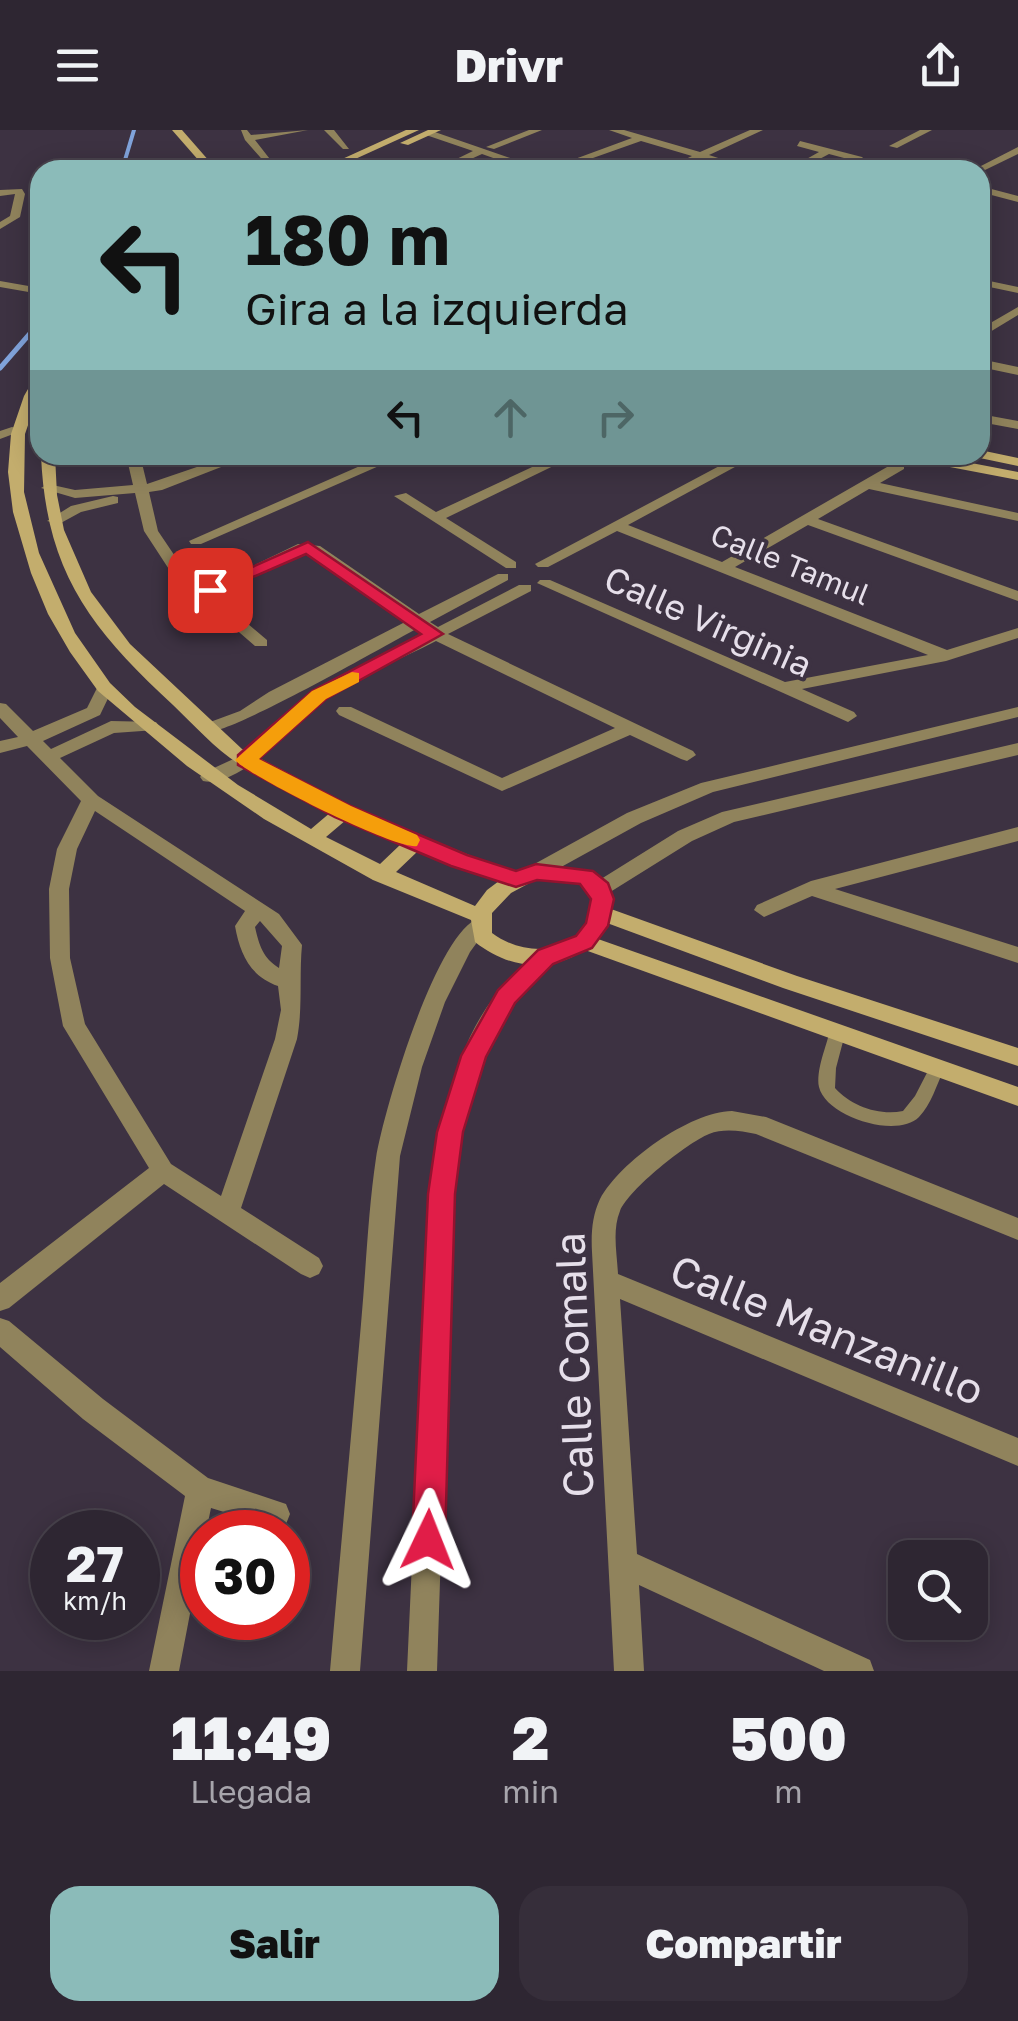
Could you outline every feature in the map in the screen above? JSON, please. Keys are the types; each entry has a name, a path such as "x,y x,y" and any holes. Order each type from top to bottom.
{"street":[{"path":"177,130 203,160"},
{"path":"246,134 303,130"},
{"path":"333,134 350,130"},
{"path":"345,160 414,130"},
{"path":"494,130 516,137"},
{"path":"491,146 537,130"},
{"path":"614,130 715,160"},
{"path":"692,160 755,130"},
{"path":"894,146 925,130"},
{"path":"246,134 266,160"},
{"path":"333,134 346,147"},
{"path":"368,160 405,143 433,136 488,160"},
{"path":"578,160 641,138"},
{"path":"800,144 859,159"},
{"path":"990,164 1018,150"},
{"path":"811,160 828,151"},
{"path":"359,154 374,157"},
{"path":"461,160 474,154 497,160"},
{"path":"1002,158 1018,162"},
{"path":"0,193 20,192 16,217 0,226"},
{"path":"990,193 1018,198"},
{"path":"990,280 1018,282"},
{"path":"990,282 1018,290"},
{"path":"0,284 30,289"},
{"path":"990,328 1016,313"},
{"path":"990,366 1018,371"},
{"path":"30,395 8,433 6,455 20,513 38,582 105,688 209,777 312,839 479,921"},
{"path":"990,420 1018,425"},
{"path":"990,456 1018,462"},
{"path":"48,465 54,521 69,571 101,624 246,760 343,812 415,843 526,876 586,876 600,889 601,913 584,942 562,954 526,959 502,952 482,936 479,921"},
{"path":"133,465 136,490 150,531 181,577"},
{"path":"48,488 76,501 121,498 219,465"},
{"path":"196,541 372,465"},
{"path":"436,517 548,465"},
{"path":"544,564 730,465"},
{"path":"722,568 869,485 897,465"},
{"path":"940,465 1018,476"},
{"path":"869,485 1018,517"},
{"path":"401,496 436,517 507,571 511,584 525,588"},
{"path":"54,521 76,501"},
{"path":"808,520 1018,596"},
{"name":"Calle Tamul","path":"615,526 946,656"},
{"path":"261,643 203,594 298,548 315,548 434,634 686,756"},
{"path":"208,728 239,718 530,560 551,571 544,583 525,588 319,695 246,760 209,777"},
{"name":"Calle Virginia","path":"544,583 848,716"},
{"path":"782,688 946,656 1018,634"},
{"path":"304,681 319,695"},
{"path":"0,747 32,740 94,712 105,688"},
{"path":"0,708 91,800 272,919 292,945 288,982 292,1010 286,1039 227,1216"},
{"path":"345,711 502,785 630,728"},
{"path":"94,712 111,728"},
{"path":"345,1671 388,1156 396,1119 440,988 490,898 634,818 708,787 1018,712"},
{"path":"239,718 268,741"},
{"path":"50,756 111,728 150,726"},
{"path":"600,889 685,836 729,818 1018,750"},
{"path":"91,800 68,849 59,889 60,958 74,1026 163,1171 227,1216 310,1266"},
{"path":"312,839 343,812"},
{"path":"764,910 811,888 1018,834"},
{"path":"380,874 415,843"},
{"path":"811,888 1018,955"},
{"path":"256,911 245,926 256,962 268,976 288,982"},
{"path":"601,913 790,982 1018,1057"},
{"path":"584,942 1018,1097"},
{"path":"422,1671 441,1194 450,1132 488,1025 506,996 546,956"},
{"path":"780,1014 790,982"},
{"name":"Calle Comala","path":"628,1671 606,1281 605,1226 609,1206 618,1191 700,1126 727,1120 758,1124 1018,1229"},
{"path":"0,1299 163,1171"},
{"name":"Calle Manzanillo","path":"606,1281 1018,1452"},
{"path":"0,1330 93,1409 200,1490 263,1510"},
{"path":"164,1671 200,1490"},
{"path":"622,1562 858,1671"}],"lane":[{"path":"836,1034 826,1084 829,1094 841,1105 887,1120 902,1120 912,1115 936,1068"}],"waterway":[{"path":"125,160 134,130"},
{"path":"0,368 30,334"}],"slow traffic":[{"path":"352,677 319,695 246,760 343,812 409,840"}],"route":[{"path":"210,590 298,548 315,548 434,634 319,695 246,760 343,812 459,860 516,879 536,872 586,876 600,889 603,899 597,926 584,942 562,954 546,956 506,996 474,1056 450,1132 441,1194 428,1540"}]}
